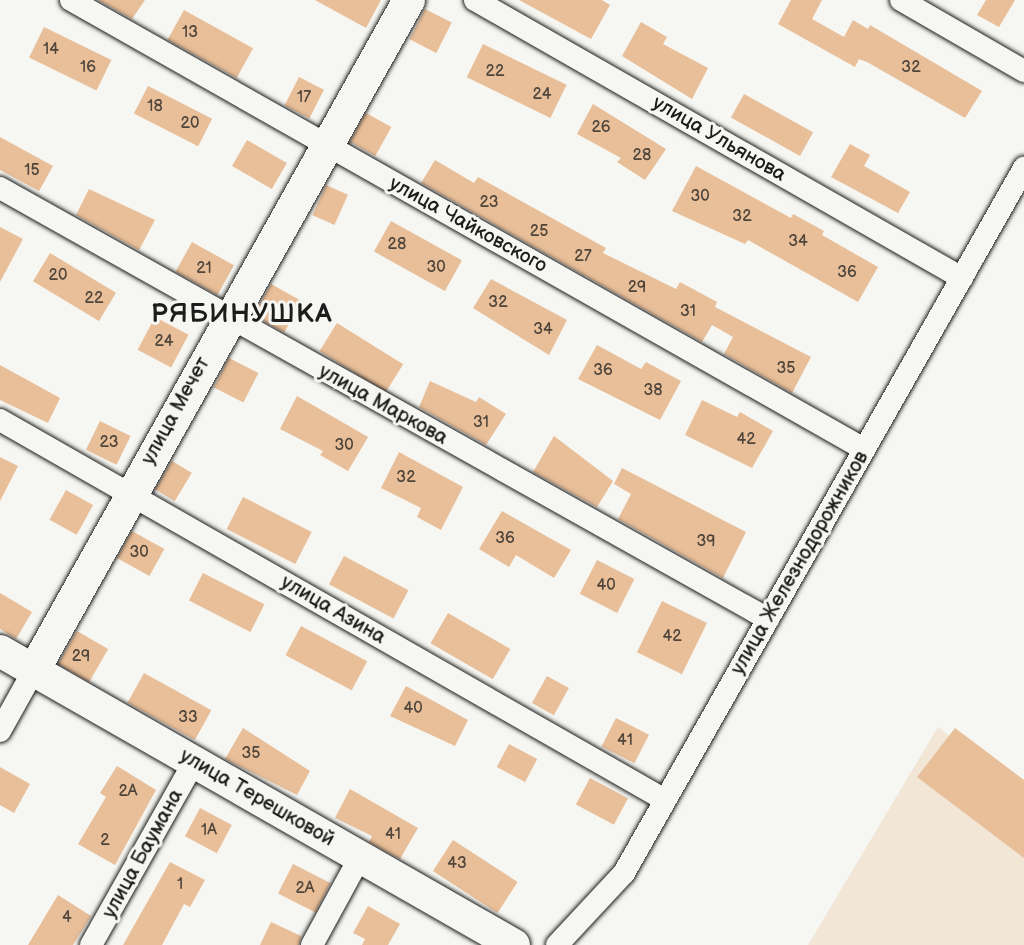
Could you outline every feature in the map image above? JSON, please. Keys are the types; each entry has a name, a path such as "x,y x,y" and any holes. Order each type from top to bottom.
{"street":[{"name":"улица Чайковского","path":"72,0 864,449"},
{"name":"улица Мечет","path":"0,730 130,494 409,0"},
{"name":"улица Ульянова","path":"475,0 962,278"},
{"path":"901,0 1024,71"},
{"name":"улица Железнодорожников","path":"557,945 624,873 1024,168"},
{"name":"улица Маркова","path":"0,188 768,619"},
{"name":"улица Азина","path":"0,420 665,800"},
{"name":"улица Терешковой","path":"0,651 514,945"},
{"name":"улица Баумана","path":"91,945 194,762"},
{"path":"312,945 360,857"}],"shaded area":[{"path":"938,727 1024,794 1024,945 808,945"}],"building":[{"path":"98,0 145,0 132,19"},
{"path":"315,0 381,0 366,28"},
{"path":"519,0 602,0 610,5 591,39"},
{"path":"791,0 822,0 812,19 844,37 853,20 868,29 870,25 982,91 965,118 867,62 859,59 855,67 778,24"},
{"path":"986,0 1015,0 999,27 977,15"},
{"path":"425,9 452,23 436,53 410,39"},
{"path":"184,10 253,48 237,78 168,40"},
{"path":"641,22 667,37 663,44 708,68 692,99 622,56"},
{"path":"44,27 111,60 97,90 29,58"},
{"path":"483,44 567,85 550,118 467,77"},
{"path":"299,77 324,90 309,118 284,106"},
{"path":"148,86 212,119 198,146 134,114"},
{"path":"744,94 813,132 800,156 731,118"},
{"path":"593,104 666,149 645,180 617,162 621,158 577,134"},
{"path":"366,113 391,127 375,156 350,142"},
{"path":"0,137 53,166 39,191 0,170"},
{"path":"247,140 287,163 272,189 232,166"},
{"path":"850,144 870,155 864,166 910,192 898,213 831,177"},
{"path":"435,160 474,183 478,177 606,248 603,253 676,289 680,282 717,302 715,307 811,357 792,393 724,354 733,337 712,325 702,342 421,183"},
{"path":"696,166 791,218 793,214 824,231 822,235 878,267 858,302 748,240 745,244 672,211"},
{"path":"326,185 348,195 335,225 313,215"},
{"path":"89,189 155,220 139,250 76,215"},
{"path":"391,221 462,260 445,291 374,252"},
{"path":"0,227 23,239 0,282"},
{"path":"192,242 234,265 217,295 176,272"},
{"path":"50,253 116,293 99,321 33,281"},
{"path":"491,279 567,320 549,355 473,308"},
{"path":"271,284 302,301 284,332 254,315"},
{"path":"155,317 189,335 171,368 138,350"},
{"path":"337,323 403,364 386,392 320,351"},
{"path":"597,345 641,369 646,362 681,381 660,420 578,379"},
{"path":"229,358 258,373 243,402 214,387"},
{"path":"0,365 60,398 48,423 0,400"},
{"path":"430,381 476,402 479,397 506,414 486,445 419,407"},
{"path":"297,396 368,437 348,471 320,455 323,451 280,429"},
{"path":"702,400 737,417 740,412 773,431 752,468 685,435"},
{"path":"100,421 131,436 117,465 86,450"},
{"path":"554,436 613,481 597,507 533,472"},
{"path":"399,452 463,487 441,530 417,517 421,508 381,488"},
{"path":"0,457 18,466 0,501"},
{"path":"172,461 192,473 175,501 155,489"},
{"path":"622,468 746,532 723,578 618,519 631,494 614,484"},
{"path":"66,490 93,505 77,535 50,520"},
{"path":"243,497 312,532 295,564 227,529"},
{"path":"502,511 571,550 554,578 516,555 509,567 479,549"},
{"path":"132,531 164,549 149,576 117,558"},
{"path":"344,556 408,590 393,619 329,584"},
{"path":"597,560 634,579 617,613 580,594"},
{"path":"203,573 264,604 250,632 189,601"},
{"path":"0,593 32,612 16,639 0,629"},
{"path":"662,601 707,623 682,674 637,652"},
{"path":"448,613 510,649 493,679 430,643"},
{"path":"301,626 367,661 352,690 286,655"},
{"path":"77,631 108,649 89,682 58,664"},
{"path":"144,673 211,710 195,740 128,703"},
{"path":"547,676 569,688 554,715 532,703"},
{"path":"406,686 468,720 455,746 390,716"},
{"path":"616,718 649,735 634,763 601,747"},
{"path":"243,728 310,771 297,795 225,759"},
{"path":"955,728 1024,780 1024,858 917,777"},
{"path":"509,744 537,759 525,782 497,767"},
{"path":"117,766 156,790 115,865 78,844 106,797 100,793"},
{"path":"0,767 30,784 14,813 0,805"},
{"path":"590,778 628,798 614,825 576,804"},
{"path":"350,789 418,828 400,859 369,842 372,836 335,818"},
{"path":"200,808 232,825 217,853 185,836"},
{"path":"453,840 518,882 497,913 433,871"},
{"path":"170,862 205,880 190,907 184,904 162,945 123,945"},
{"path":"293,864 330,883 315,912 278,893"},
{"path":"58,895 91,916 73,945 28,945"},
{"path":"368,906 400,924 388,945 362,945 365,939 353,933"},
{"path":"271,922 301,936 299,945 260,945"}],"district":[{"name":"РЯБИНУШКА","path":"242,315"}]}
